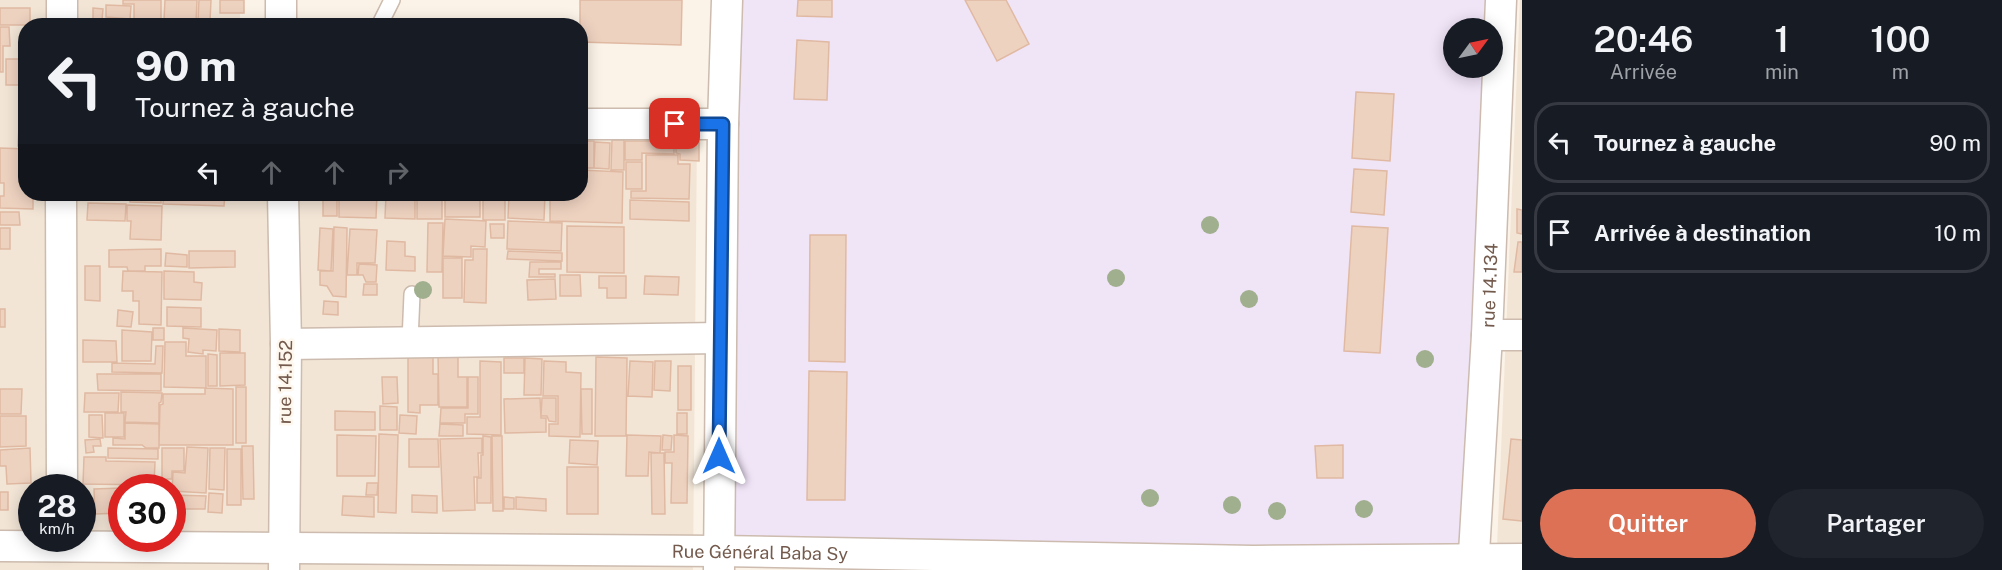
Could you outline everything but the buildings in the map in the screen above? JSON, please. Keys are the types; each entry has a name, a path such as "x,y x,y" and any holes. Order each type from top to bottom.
{"street":[{"path":"62,0 62,18"},
{"path":"281,0 281,18"},
{"path":"719,561 723,124 727,0"},
{"name":"rue 14.134","path":"1473,565 1488,335 1501,0"},
{"path":"588,124 723,124"},
{"path":"61,201 62,474"},
{"name":"rue 14.152","path":"283,201 286,344 283,559"},
{"path":"1488,335 1522,335"},
{"path":"286,344 720,338"},
{"name":"Rue Général Baba Sy","path":"0,546 18,548"},
{"name":"Rue Général Baba Sy","path":"62,552 283,559 1252,565 1473,565 1522,559"}],"lane":[{"path":"383,18 392,0"},
{"path":"410,341 412,294"}],"shaded area":[{"path":"0,0 240,0 240,18 18,18 18,201 588,201 588,133 697,135 693,570 0,570"},
{"path":"729,0 1497,0 1496,18 1443,18 1443,78 1493,78 1472,554 720,547"},
{"path":"1520,0 1522,0 1522,570 1496,570"}],"route":[{"path":"675,124 723,124 719,456"}]}
